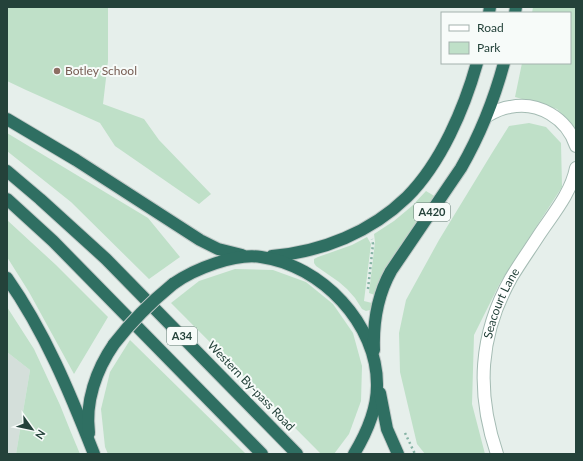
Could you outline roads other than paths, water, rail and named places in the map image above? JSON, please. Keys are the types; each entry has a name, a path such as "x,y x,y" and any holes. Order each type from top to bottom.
{"highway":[{"name":"A420","path":"257,256 288,254 305,251 339,241 366,228 398,206 419,183 448,138 466,98 477,64"},
{"name":"A420","path":"376,367 374,335 376,310 383,287 398,260 461,168 487,116 504,64"},
{"path":"7,119 76,160 209,245 241,255 257,256 282,262 299,269 322,282 333,291 342,300 356,320 368,342 376,367 388,429 398,454"},
{"name":"Western By-pass Road","path":"7,171 64,220 106,259 297,454"},
{"name":"A34","path":"7,199 53,241 262,454"},
{"path":"94,454 88,426 90,400 99,371 106,355 114,344 134,320 173,284 187,274 233,259 257,256"},
{"path":"7,278 32,318 51,354 66,385 94,454"},
{"path":"355,453 373,414 377,387 376,367"}],"street":[{"path":"487,116 498,110 510,107 535,107 546,111 564,124 571,133 576,146"},
{"name":"Seacourt Lane","path":"497,454 487,420 484,381 484,364 492,320 512,277 566,194 576,168"}],"place":[{"name":"Botley School","path":"57,71"}]}
